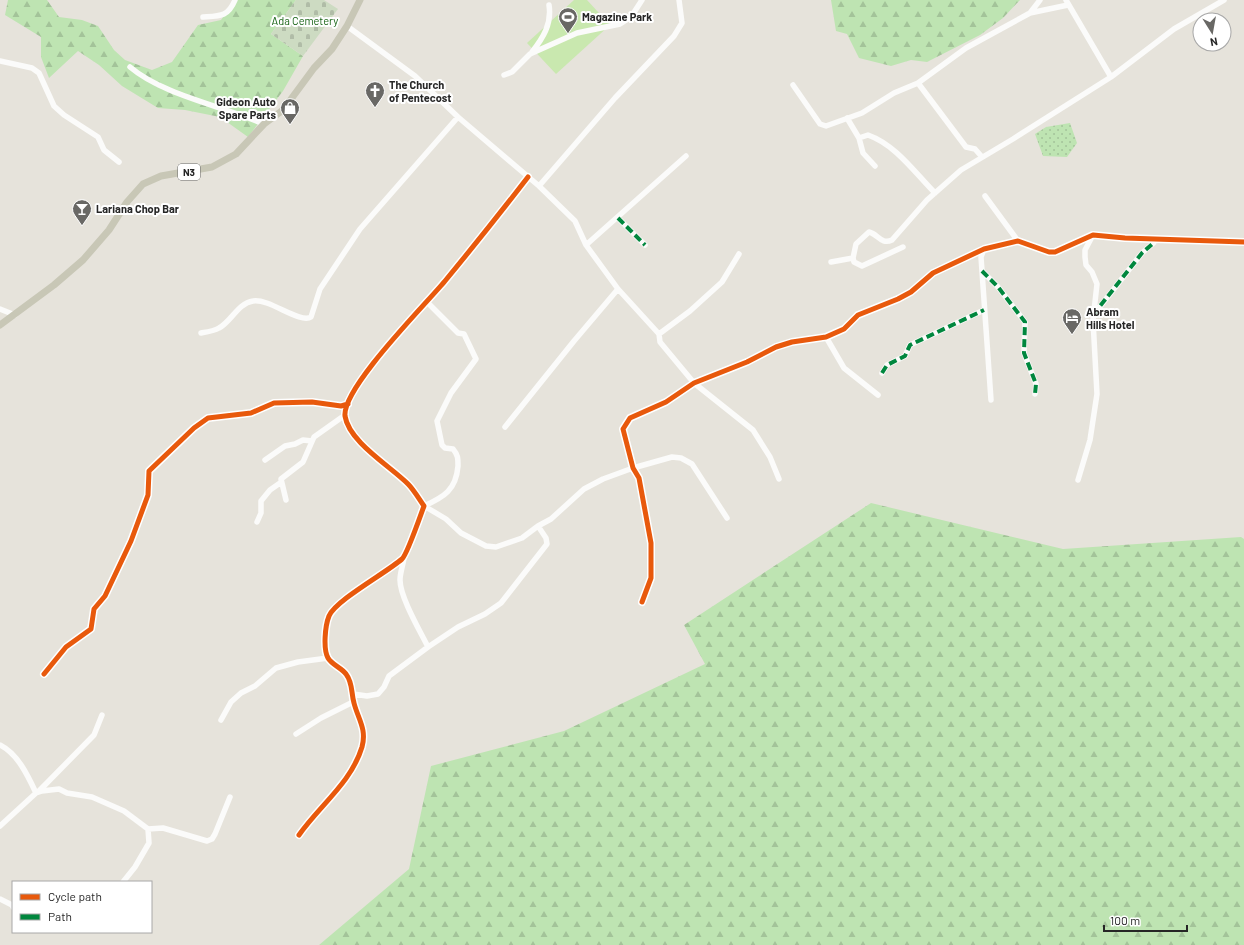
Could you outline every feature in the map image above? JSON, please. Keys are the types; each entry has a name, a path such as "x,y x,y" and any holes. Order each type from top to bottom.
{"main road":[{"name":"N3","path":"0,325 54,285 83,260 109,230 127,202 142,184 161,176 212,167 226,160 248,143 264,124 284,110 314,68 332,50 347,26 360,0"}],"street":[{"path":"203,17 220,16 228,12 235,0"},
{"path":"530,54 576,33 620,24 631,17 642,0"},
{"path":"539,186 615,98 674,36 682,23 679,0"},
{"path":"1030,13 1040,0"},
{"path":"903,247 862,266 854,262 853,258 856,244 863,236 869,232 873,233 882,241 888,242 892,240 927,200 961,170 1111,77 1174,29 1224,0"},
{"path":"793,84 823,126 862,113 894,93 918,83 966,48 1030,13 1067,3 1111,77"},
{"path":"504,75 512,72 544,37 550,15 549,5"},
{"path":"347,26 415,76 458,117 539,186 575,221 586,245 618,289 659,334 660,342 694,382 752,430 770,457 779,479"},
{"path":"0,61 23,65 32,68 39,73 54,106 64,115 98,137 104,150 120,162"},
{"path":"130,67 142,78 156,85 238,113 264,124"},
{"path":"918,83 966,147 975,149 982,157"},
{"path":"201,333 220,328 245,304 252,301 268,304 305,319 311,317 320,289 360,229 458,117"},
{"path":"847,118 859,138 863,153 875,166"},
{"path":"859,138 868,135 879,139 901,158 935,193"},
{"path":"586,245 686,156"},
{"path":"528,177 469,251 377,359 358,386 348,404 345,415 353,435 409,485 424,506 446,519 461,533 490,547 502,545 522,538 538,526 551,519 584,489 603,479 633,468 672,457 681,458 692,464 727,518"},
{"path":"985,196 1018,241 1049,252 1055,252 1093,235 1244,242"},
{"path":"618,218 645,245"},
{"path":"1078,480 1090,440 1097,394 1093,344 1093,315 1097,284 1092,272 1086,265 1085,257 1085,250 1093,235"},
{"path":"1093,315 1142,253 1158,239"},
{"path":"642,602 651,578 651,543 639,478 633,468 623,430 630,418 676,396 694,382 747,362 776,347 792,342 826,337 844,329 858,315 904,295 933,273 984,250 1018,241"},
{"path":"984,250 981,256 991,400"},
{"path":"659,334 690,311 722,282 739,254"},
{"path":"974,254 981,256"},
{"path":"831,262 853,258"},
{"path":"982,271 998,287 1025,322 1024,353 1036,384 1035,394"},
{"path":"505,427 618,289"},
{"path":"426,301 458,333 464,334 476,358 451,393 437,422 442,445 445,448 453,449 459,460 458,474 448,492 439,499 424,506 404,558 400,578 400,584 407,602 428,647"},
{"path":"0,309 15,315"},
{"path":"882,373 887,365 905,356 910,345 984,310"},
{"path":"826,337 844,368 878,395"},
{"path":"44,674 66,647 91,629 94,609 105,596 130,541 148,495 149,471 194,428 208,418 251,413 274,403 312,402 341,406 348,404"},
{"path":"257,522 261,513 261,502 270,490 280,483 284,475 303,462 312,441 321,431 345,415"},
{"path":"265,460 285,446 295,444 303,440 312,441"},
{"path":"280,483 286,500"},
{"path":"353,694 367,696 378,694 384,687 389,676 428,647 458,627 485,614 501,603 547,544 546,538 538,526"},
{"path":"299,835 316,812 339,788 356,761 364,736 364,730 353,702 353,694 346,674 328,658 325,641 326,626 332,610 338,604 404,558"},
{"path":"221,720 231,702 241,693 256,686 276,668 298,662 328,658"},
{"path":"296,734 321,718 353,702"},
{"path":"0,826 36,793 94,735 102,715"},
{"path":"0,745 6,748 21,766 36,793"},
{"path":"36,793 59,789 67,793 92,797 124,811 148,829 163,828 207,841 212,839 230,797"},
{"path":"124,881 135,867 149,843 148,829"},
{"path":"0,899 12,905"}],"green space":[{"path":"8,0 47,0 59,17 82,20 98,26 114,50 125,60 152,70 172,62 198,25 221,20 235,0 296,0 271,34 303,56 283,91 248,137 220,117 185,110 158,108 122,86 99,65 78,51 49,78 41,57 41,37 5,15"},
{"name":"Ada Cemetery","path":"296,0 324,0 338,9 303,56 271,34"},
{"name":"Magazine Park","path":"574,0 587,0 610,25 556,74 527,43"},
{"path":"831,0 1020,0 1003,18 980,35 927,62 911,60 891,66 859,58 847,34 836,31"},
{"path":"1070,123 1077,143 1067,157 1043,156 1035,134 1046,127"},
{"path":"871,503 1063,549 1241,537 1244,539 1244,945 319,945 409,869 431,766 564,731 705,664 684,625"}],"marked path":[{"path":"618,218 645,245"},
{"path":"1093,315 1142,253 1158,239"},
{"path":"982,271 998,287 1025,322 1024,353 1036,384 1035,394"},
{"path":"882,373 887,365 905,356 910,345 984,310"}],"cycle path":[{"path":"299,835 343,783 357,760 363,741 363,729 354,703 350,681 344,672 334,665 326,654 325,637 329,616 341,602 402,559 410,543 424,506 408,484 371,453 354,435 348,426 345,416 348,403 370,367 404,326 445,281 528,177"},
{"path":"642,602 651,578 651,543 639,478 633,468 623,429 630,418 666,402 694,383 747,362 776,347 792,342 826,337 844,329 858,315 898,299 911,292 933,273 984,249 1018,241 1049,252 1055,252 1093,235 1125,238 1244,242"},
{"path":"44,674 66,647 91,629 94,609 105,596 131,541 148,495 149,471 194,428 208,418 251,413 274,403 312,402 341,406 348,404"}],"place":[{"name":"Magazine Park","path":"568,34"},
{"name":"The Church of Pentecost","path":"375,108"},
{"name":"Gideon Auto Spare Parts","path":"290,125"},
{"name":"Lariana Chop Bar","path":"82,226"},
{"name":"Abram Hills Hotel","path":"1072,335"}]}
